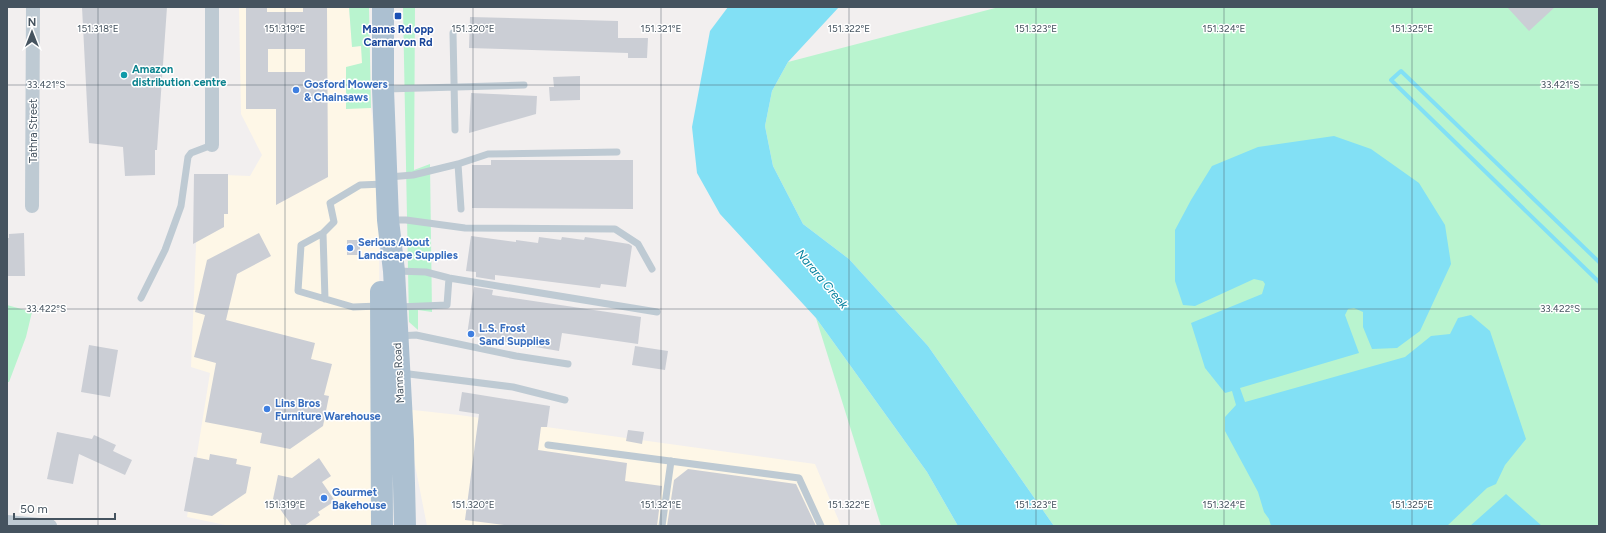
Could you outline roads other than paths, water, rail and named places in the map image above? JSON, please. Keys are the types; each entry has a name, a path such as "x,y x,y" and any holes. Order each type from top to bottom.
{"main road":[{"name":"Manns Road","path":"382,526 388,306 394,271 388,220 383,89 383,7"},
{"name":"Manns Road","path":"388,220 381,282 397,336 405,526"}],"street":[{"name":"Tathra Street","path":"32,206 33,7"},
{"path":"212,7 212,145"},
{"path":"7,522 50,526"}],"lane":[{"path":"453,33 455,130"},
{"path":"383,89 524,85"},
{"path":"141,298 165,250 181,206 188,157 191,153 212,145"},
{"path":"449,278 447,305 353,307 298,290 301,245 323,233 334,222 330,203 360,185 413,175 458,164 488,154 617,152"},
{"path":"458,164 461,209"},
{"path":"388,220 406,220 465,228 615,229 638,244 652,269"},
{"path":"323,233 325,299"},
{"path":"394,271 426,272 449,278 657,312"},
{"path":"397,336 416,335 516,356 568,364"},
{"path":"399,372 448,377 513,387 566,400"},
{"path":"548,445 799,478 821,526"},
{"path":"662,526 671,461"}],"water":[{"name":"Narara Creek","path":"728,7 839,7 788,62 772,91 765,126 773,166 803,224 849,259 928,346 1054,526 958,526 927,472 816,318 720,214 697,173 692,127 710,31"},
{"path":"1334,136 1371,149 1419,183 1445,225 1451,264 1420,331 1397,348 1372,349 1363,327 1363,312 1354,308 1348,309 1345,315 1359,353 1240,388 1245,402 1405,357 1431,336 1450,334 1458,318 1471,315 1490,331 1526,439 1505,465 1496,484 1487,488 1447,526 1271,526 1269,519 1264,512 1258,492 1225,431 1225,417 1236,405 1232,391 1225,393 1205,368 1191,323 1262,294 1265,284 1263,281 1254,279 1195,306 1183,305 1175,281 1175,230 1212,166 1258,147"},
{"path":"1506,494 1542,526 1470,526"}],"waterway":[{"path":"1599,262 1401,71 1391,80 1599,282"}],"place":[{"name":"Manns Rd opp Carnarvon Rd","path":"398,16"},
{"name":"Amazon distribution centre","path":"124,75"},
{"name":"Gosford Mowers & Chainsaws","path":"296,90"},
{"name":"Serious About Landscape Supplies","path":"350,248"},
{"name":"L.S. Frost Sand Supplies","path":"471,334"},
{"name":"Lins Bros Furniture Warehouse","path":"267,409"},
{"name":"Gourmet Bakehouse","path":"324,498"}]}
